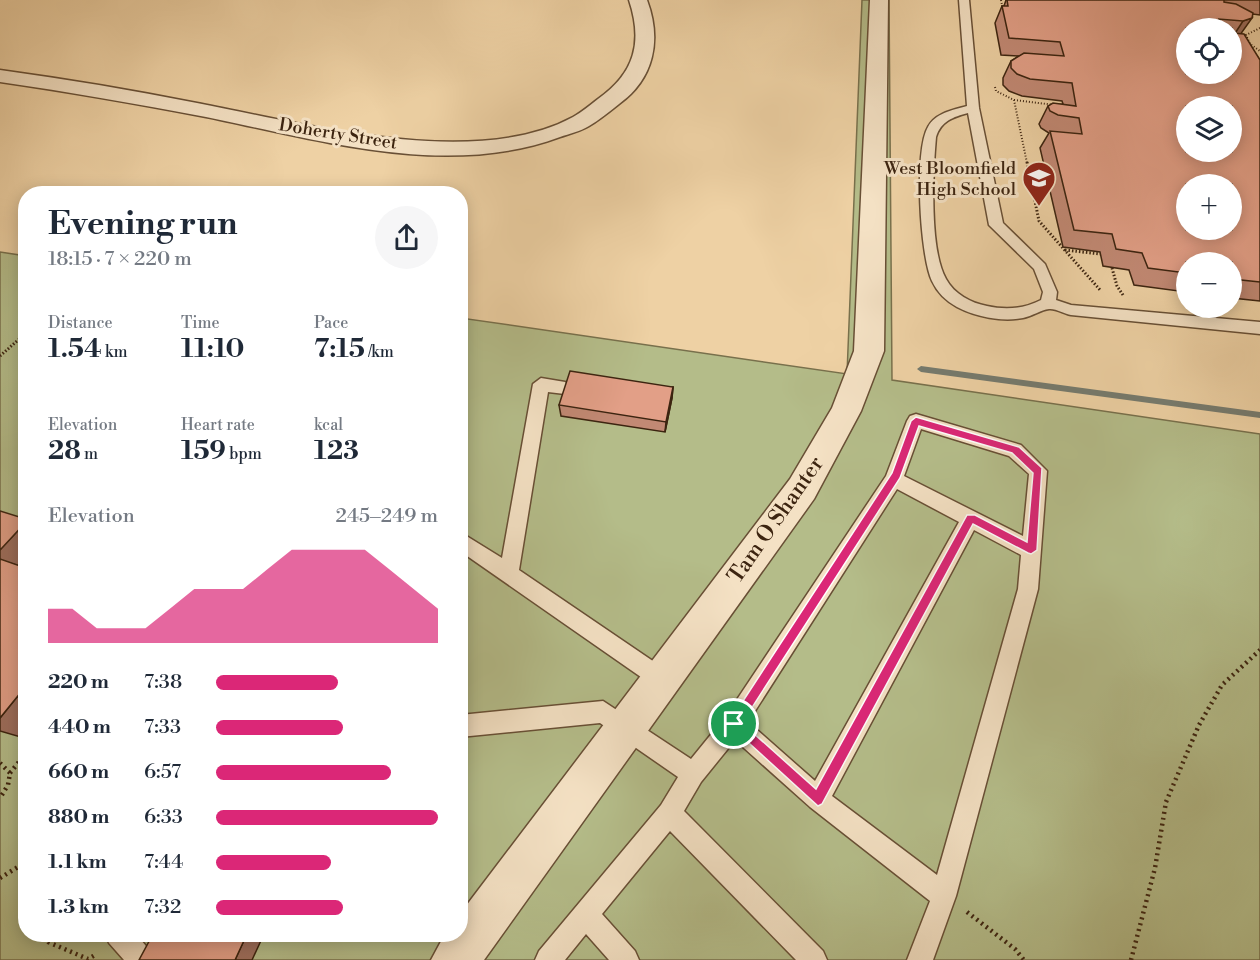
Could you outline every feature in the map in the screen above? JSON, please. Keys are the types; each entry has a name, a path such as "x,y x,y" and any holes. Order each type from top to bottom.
{"street":[{"name":"Doherty Street","path":"0,76 170,104 360,140 469,147 504,145 540,138 579,124 598,113 627,86 639,69 645,54 646,28 638,0"},
{"name":"Tam O Shanter","path":"456,960 624,727 802,489 846,411 869,351 879,0"}],"lane":[{"path":"964,0 973,108 996,225 1040,267 1050,292 1048,303 1040,309 1019,315 988,312 961,302 941,285 932,261 927,150 932,129 948,116 973,108"},
{"path":"1048,303 1071,310 1260,328"},
{"path":"509,574 541,384 565,388"},
{"path":"548,960 669,813 693,774 734,724 894,479 916,421 1015,450 1038,471 1028,589 945,896 920,960"},
{"path":"894,479 1031,550"},
{"path":"818,799 971,518"},
{"path":"468,546 661,680"},
{"path":"468,725 603,712 693,774"},
{"path":"734,724 818,799 945,896"},
{"path":"669,813 814,960"},
{"path":"586,915 626,960"},
{"path":"125,942 141,960"}],"path":[{"path":"1001,0 1004,15"},
{"path":"1260,28 1246,34 1250,44 1260,51"},
{"path":"1242,44 1250,44"},
{"path":"994,79 996,91 1014,100 1063,106"},
{"path":"1014,100 1039,221 1104,294 1109,314"},
{"path":"1064,250 1100,254"},
{"path":"0,356 18,340"},
{"path":"1131,960 1155,868 1166,802 1199,725 1222,685 1260,650"},
{"path":"0,798 8,785 10,773 18,763"},
{"path":"0,764 10,773"},
{"path":"0,878 18,867"},
{"path":"945,896 1015,949 1024,960"},
{"path":"48,942 88,959 113,942"}],"green space":[{"path":"862,0 889,0 892,380 1260,434 1260,960 0,960 0,252 18,255 18,942 468,942 468,319 847,374"}],"building":[{"path":"1007,0 1224,0 1224,2 1236,4 1253,13 1252,18 1243,21 1242,18 1176,18 1176,84 1242,84 1242,34 1260,60 1260,282 1242,280 1242,252 1176,252 1176,272 1148,268 1142,253 1116,249 1112,234 1074,230 1050,131 1082,134 1079,118 1058,115 1050,111 1048,106 1053,103 1076,106 1072,83 1030,79 1017,74 1011,68 1011,61 1024,53 1064,56 1060,42 1009,38 1002,6 1008,6"},
{"path":"570,371 673,387 666,422 559,405"},
{"path":"0,511 18,517 18,531 0,550"},
{"path":"0,559 18,565 18,696 0,718"},
{"path":"149,942 243,942 235,960 139,960"}],"waterway":[{"path":"921,369 1260,415"}],"place":[{"name":"West Bloomfield High School","path":"1039,207"}],"route":[{"path":"916,421 1015,450 1038,471 1031,550 971,518 818,799 734,724 897,475 916,421"}]}
